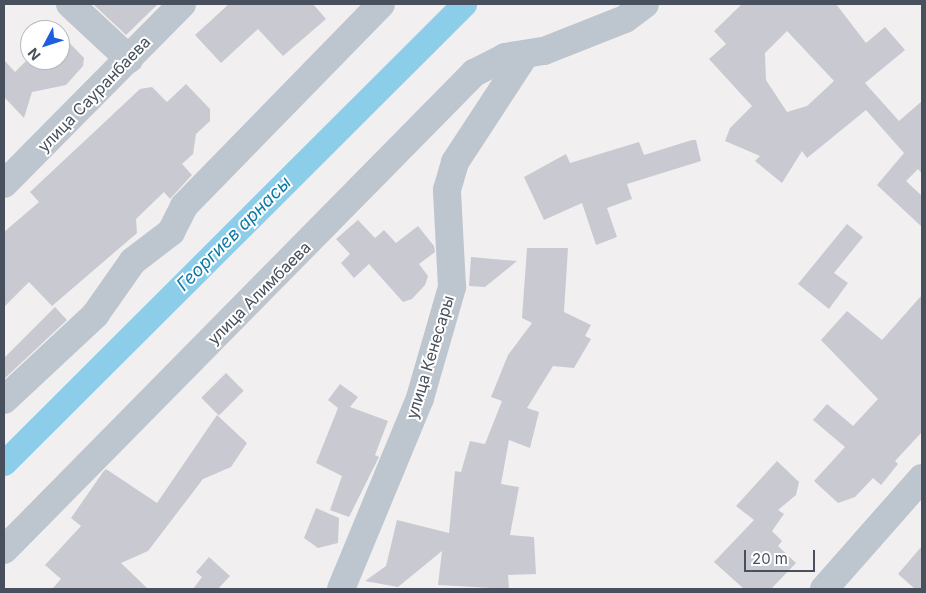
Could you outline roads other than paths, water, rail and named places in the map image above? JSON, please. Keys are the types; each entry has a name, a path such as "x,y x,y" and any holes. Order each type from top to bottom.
{"street":[{"path":"70,4 129,59"},
{"name":"улица Сауранбаева","path":"4,184 182,4"},
{"path":"4,400 95,315 133,261 171,232 184,206 381,4"},
{"path":"525,55 626,19 645,4"},
{"name":"улица Алимбаева","path":"4,550 474,73 505,57 525,55"},
{"name":"улица Кенесары","path":"341,589 420,398 452,287 447,190 455,162 525,55"},
{"path":"824,589 922,478"}],"waterway":[{"name":"Георгиев арнасы","path":"4,463 464,4"}]}
